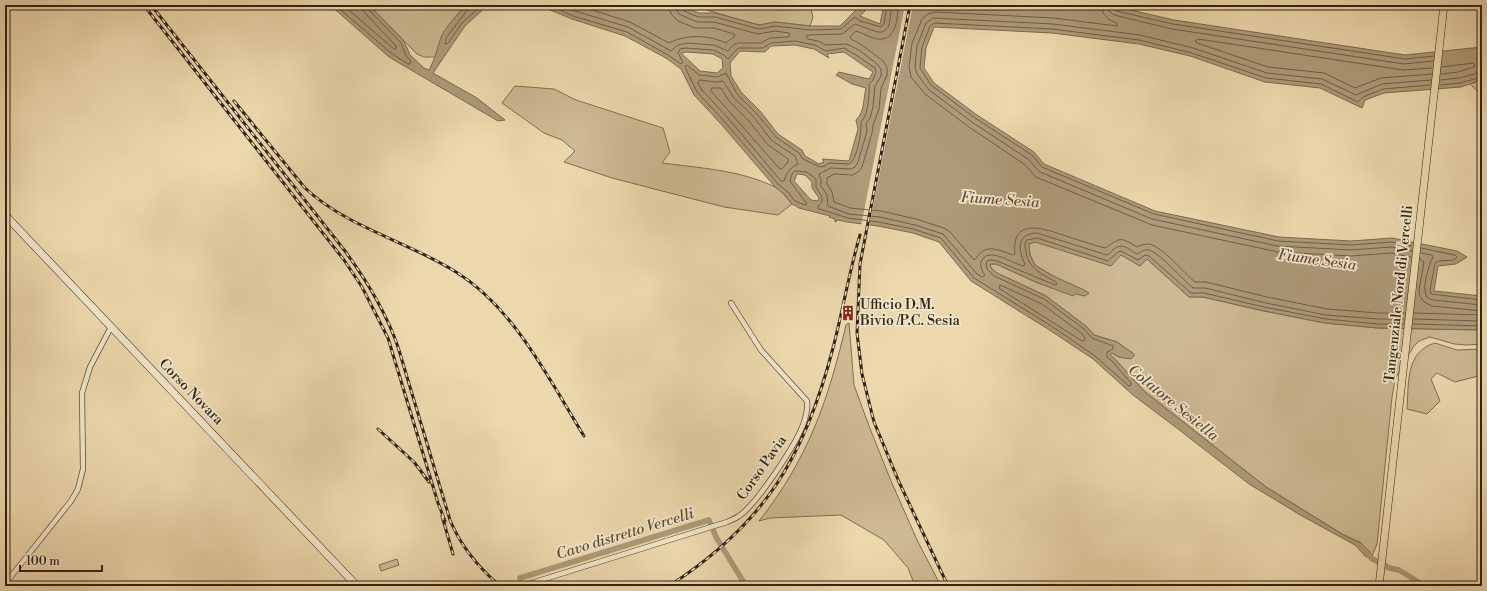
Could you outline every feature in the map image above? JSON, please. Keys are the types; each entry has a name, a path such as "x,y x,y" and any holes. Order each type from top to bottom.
{"main road":[{"name":"Tangenziale Nord di Vercelli","path":"1380,586 1444,5"},
{"name":"Corso Novara","path":"5,215 357,586"}],"street":[{"name":"Corso Pavia","path":"522,586 715,526 739,516 749,507 763,490 795,440 802,426 808,407 807,401 802,393 761,350 730,303"},
{"path":"5,584 71,501 78,489 83,469 82,393 90,367 111,327"}],"shaded area":[{"path":"369,5 451,5 462,9 442,36 436,57 424,57 417,54"},
{"path":"698,5 810,5 813,17 810,26 775,22 759,25 703,9"},
{"path":"1482,80 1482,96 1470,84"},
{"path":"515,86 554,89 576,100 663,128 670,152 662,163 720,170 762,181 778,189 792,204 778,215 724,207 612,178 564,162 575,151 562,140 544,133 502,103"},
{"path":"1035,242 1121,254 1140,266 1147,259 1189,297 1203,297 1325,323 1378,328 1482,330 1482,344 1454,344 1430,337 1419,341 1413,347 1395,379 1377,544 1372,556 1361,543 1342,534 1266,487 1145,392 1114,358 1109,355 1112,353 1119,357 1134,356 1133,354 1117,342 1094,335 1087,327 1046,296 997,273 991,268 990,264 996,264 1038,283 1085,295 1035,265 1030,255 1029,244"},
{"path":"849,323 854,385 891,481 918,542 941,586 915,586 908,568 884,540 841,515 770,518 759,521 791,475 814,428 832,379 846,325"},
{"path":"1435,343 1457,350 1482,349 1482,375 1455,382 1437,373 1431,379 1440,401 1427,414 1407,409 1410,370 1413,361 1418,353 1425,347"},
{"path":"397,559 399,565 381,571 379,565"}],"water":[{"path":"330,5 369,5 404,41 410,55 424,68 429,70 441,37 456,16 467,5 488,5 465,26 433,73 477,98 505,120 498,121 389,57"},
{"name":"Fiume Sesia","path":"538,5 680,5 699,13 715,13 759,25 775,22 810,26 840,26 859,7 863,8 865,11 860,16 880,24 884,5 1109,5 1174,20 1405,55 1482,47 1482,80 1461,87 1384,93 1365,100 1362,108 1320,88 1265,82 1190,56 1139,44 1052,33 934,27 926,48 924,68 934,83 977,115 1034,152 1044,164 1155,211 1279,237 1351,241 1392,238 1457,251 1467,257 1456,264 1438,266 1434,291 1482,296 1482,330 1378,328 1325,323 1203,297 1189,297 1147,259 1140,266 1121,255 1111,266 1035,242 1029,244 1030,255 1035,265 1051,275 1089,293 1085,296 1075,294 1073,296 1038,283 996,264 990,264 991,268 997,273 1046,296 1087,327 1094,335 1117,342 1134,354 1131,359 1119,357 1112,353 1110,355 1145,392 1266,487 1342,534 1361,543 1371,553 1366,557 1355,545 1302,516 1249,484 1133,395 1093,359 971,281 939,242 913,233 878,226 838,220 835,222 835,219 829,217 830,216 799,208 792,204 785,195 775,187 694,95 681,69 666,58 625,36 572,19","holes":["795,45 814,49 829,58 827,54 844,52 873,72 869,79 839,72 836,75 852,84 866,88 861,113 856,120 858,129 849,161 822,159 824,162 819,164 805,156 802,150 778,134 760,111 741,92 731,76 730,63 740,51 765,52 771,46","681,53 713,54 722,59 723,68 717,73 700,71","797,174 805,175 812,182 812,188 819,198 818,201 811,200 794,181"]}],"pier":[{"path":"905,5 913,5 869,227 861,226"}],"waterway":[{"name":"Cavo distretto Vercelli","path":"520,578 709,520 716,537 746,586"},
{"name":"Colatore Sesiella","path":"1364,550 1371,558 1389,568 1399,570 1425,586"}],"railway":[{"path":"151,5 345,251 368,285 388,321 398,347 454,530 471,556 500,586"},
{"path":"910,5 860,264 857,333 862,374 874,422 899,482 948,586"},
{"path":"146,8 344,260 362,287 388,338 438,503 445,521"},
{"path":"234,101 305,188 322,202 359,224 418,251 456,272 477,287 496,305 529,346 584,436"},
{"path":"669,586 702,562 731,538 756,512 776,484 794,454 809,422 822,387 833,348 860,235"},
{"path":"378,429 414,462 429,482"},
{"path":"442,516 453,554"}],"place":[{"name":"Ufficio D.M. Bivio /P.C. Sesia","path":"848,313"}]}
